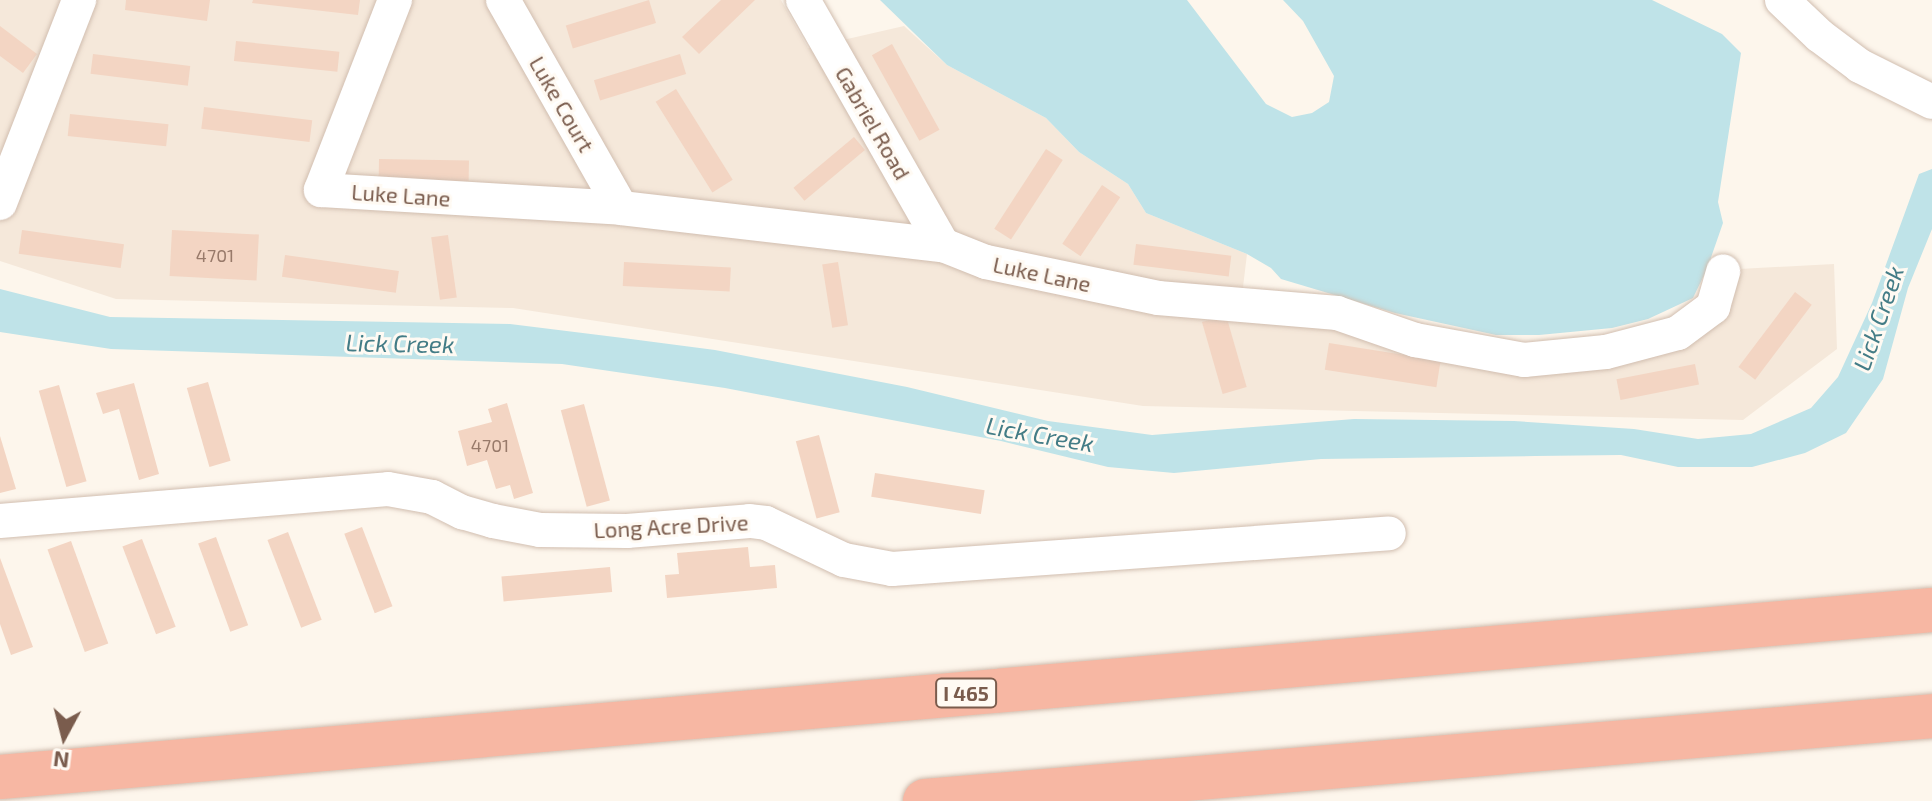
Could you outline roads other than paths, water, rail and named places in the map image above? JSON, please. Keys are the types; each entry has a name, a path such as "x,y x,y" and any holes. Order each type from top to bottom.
{"highway":[{"name":"I 465","path":"0,777 1932,610"},
{"path":"925,801 1932,716"}],"street":[{"path":"0,203 79,0"},
{"name":"Luke Lane","path":"395,0 321,190 621,208 943,245 986,262 1158,298 1337,313 1415,340 1524,360 1606,352 1678,333 1713,307 1723,271"},
{"name":"Luke Court","path":"503,0 621,208"},
{"name":"Gabriel Road","path":"803,0 943,245"},
{"path":"1782,0 1820,36 1860,66 1932,102"},
{"name":"Long Acre Drive","path":"0,521 388,489 432,497 462,512 540,530 627,531 750,521 766,523 844,560 912,569 1389,533"}],"water":[{"path":"880,0 1187,0 1266,104 1292,117 1312,113 1329,102 1334,76 1303,21 1283,0 1652,0 1722,34 1741,53 1718,202 1723,223 1693,298 1648,319 1612,328 1539,335 1496,335 1395,313 1281,279 1271,268 1247,254 1146,213 1128,184 1079,152 1046,118 947,65"},
{"name":"Lick Creek","path":"1932,169 1932,229 1908,288 1883,379 1846,433 1805,453 1752,467 1678,467 1621,455 1321,459 1174,473 1108,467 1001,441 725,388 562,364 111,349 0,332 0,289 110,317 510,324 623,338 715,350 907,387 1048,421 1152,435 1354,419 1514,421 1634,429 1698,439 1751,434 1811,408 1838,377 1872,303 1919,174"}]}
